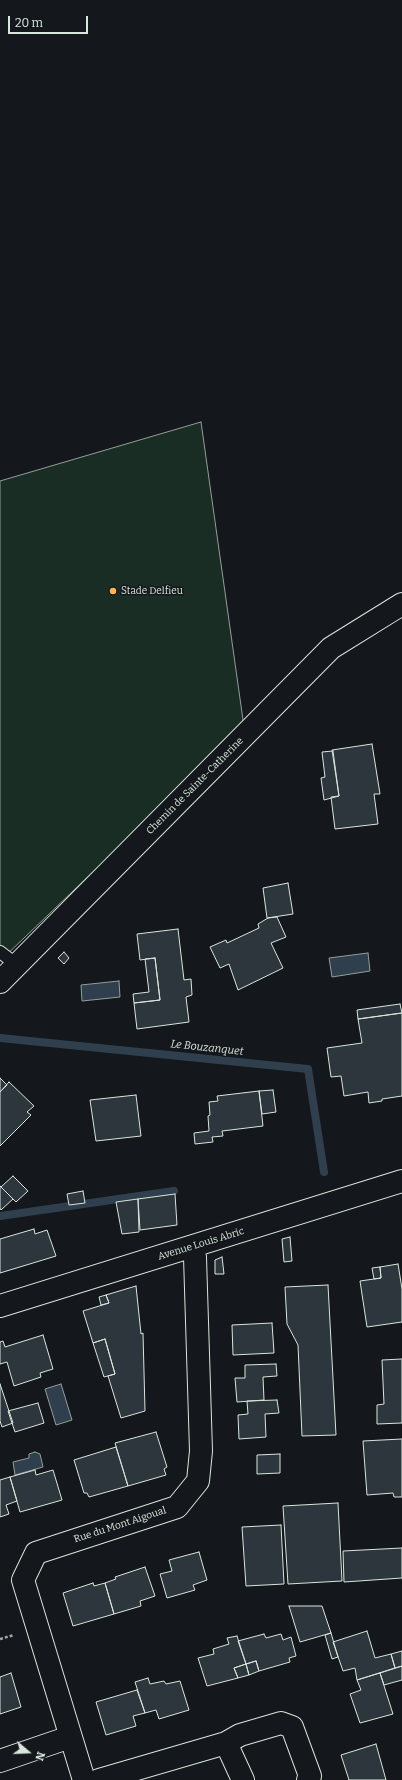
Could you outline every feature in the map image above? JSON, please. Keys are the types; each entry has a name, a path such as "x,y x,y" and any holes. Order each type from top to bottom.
{"street":[{"name":"Chemin de Sainte-Catherine","path":"0,982 8,959 331,648 402,604"},
{"name":"Avenue Louis Abric","path":"0,1306 402,1181"},
{"name":"Rue du Mont Aigoual","path":"84,1780 23,1580 36,1552 177,1507 198,1481 200,1443 194,1258 192,1247"},
{"path":"99,1780 226,1743 240,1735 281,1723 292,1727 310,1776 308,1780"},
{"path":"0,1761 70,1737"},
{"path":"226,1743 244,1780"}],"green space":[{"name":"Stade Delfieu","path":"201,422 244,727 0,961 0,481"}],"water":[{"path":"368,953 370,971 332,977 329,958"},
{"path":"119,981 120,997 82,1001 81,985"},
{"path":"61,1384 72,1420 56,1425 45,1389"},
{"path":"35,1452 40,1454 43,1467 15,1475 13,1462 29,1458 29,1454"}],"building":[{"path":"372,744 380,794 374,794 378,824 335,829 331,797 339,796 332,750"},
{"path":"333,751 339,796 324,800 321,778 325,777 322,752"},
{"path":"288,883 293,914 267,918 263,888"},
{"path":"277,917 286,937 271,943 283,968 238,990 229,964 220,968 210,947 226,940 227,943 259,928 258,924 268,918"},
{"path":"178,929 184,980 191,979 192,995 186,997 189,1022 137,1029 134,1003 160,1000 155,958 140,960 137,934"},
{"path":"64,952 69,958 64,964 58,958"},
{"path":"155,958 160,1000 134,1003 133,994 149,992 145,959"},
{"path":"400,1004 402,1013 358,1019 357,1010"},
{"path":"402,1013 402,1096 382,1099 382,1101 369,1103 368,1092 344,1096 341,1076 331,1077 327,1048 362,1043 358,1019"},
{"path":"0,1078 7,1085 0,1092"},
{"path":"9,1082 34,1106 27,1112 31,1115 0,1146 0,1092"},
{"path":"273,1090 276,1112 262,1114 259,1091"},
{"path":"259,1091 263,1126 222,1131 223,1136 212,1137 213,1142 195,1144 194,1133 209,1131 209,1102 218,1101 217,1096"},
{"path":"136,1095 141,1136 96,1141 90,1100"},
{"path":"13,1176 28,1191 16,1202 1,1187"},
{"path":"0,1186 13,1199 1,1210 0,1208"},
{"path":"83,1191 85,1203 69,1205 67,1194"},
{"path":"175,1194 177,1225 140,1230 138,1199"},
{"path":"138,1199 139,1232 122,1234 116,1202"},
{"path":"34,1229 35,1234 47,1230 56,1256 0,1273 0,1239"},
{"path":"290,1237 292,1261 284,1262 282,1239"},
{"path":"222,1257 224,1274 215,1274 215,1260"},
{"path":"398,1264 402,1289 402,1322 367,1327 360,1281 381,1278 380,1267"},
{"path":"380,1267 381,1278 374,1279 372,1268"},
{"path":"328,1285 336,1435 302,1436 298,1345 287,1324 285,1287"},
{"path":"136,1286 141,1334 143,1333 145,1411 121,1418 108,1376 115,1374 105,1339 93,1343 83,1311 109,1303 106,1295"},
{"path":"106,1295 109,1303 101,1305 99,1297"},
{"path":"272,1323 274,1353 233,1355 232,1325"},
{"path":"43,1335 53,1369 40,1373 41,1377 14,1386 7,1362 0,1364 0,1342 3,1341 5,1347"},
{"path":"105,1339 115,1374 104,1377 93,1343"},
{"path":"402,1359 402,1423 377,1424 377,1405 384,1404 382,1360"},
{"path":"276,1364 277,1376 263,1377 264,1400 237,1402 235,1378 245,1378 245,1365"},
{"path":"0,1384 13,1423 2,1427 0,1421"},
{"path":"277,1400 279,1413 265,1414 266,1437 239,1439 238,1415 248,1414 247,1401"},
{"path":"38,1403 44,1423 15,1432 8,1411"},
{"path":"156,1432 167,1467 164,1469 166,1475 128,1486 115,1443"},
{"path":"402,1439 402,1497 394,1497 393,1493 367,1495 363,1441"},
{"path":"116,1447 128,1486 89,1497 87,1493 84,1493 74,1460"},
{"path":"280,1454 280,1473 257,1474 257,1455"},
{"path":"35,1470 36,1475 53,1470 62,1500 20,1512 10,1477"},
{"path":"10,1477 17,1501 6,1505 9,1514 0,1517 0,1480"},
{"path":"338,1503 342,1581 288,1584 283,1506"},
{"path":"281,1525 284,1584 246,1586 242,1527"},
{"path":"402,1548 402,1578 344,1582 343,1551"},
{"path":"199,1552 207,1580 193,1585 195,1590 167,1598 160,1574 172,1571 169,1560"},
{"path":"145,1567 155,1596 140,1601 141,1606 114,1614 105,1583 116,1579 115,1577"},
{"path":"93,1583 94,1586 105,1583 114,1614 73,1626 63,1593"},
{"path":"289,1606 322,1606 331,1633 300,1642"},
{"path":"367,1631 375,1658 391,1654 395,1668 357,1680 355,1668 343,1671 333,1642"},
{"path":"331,1633 338,1657 332,1659 325,1635"},
{"path":"264,1634 266,1638 281,1634 283,1640 291,1637 296,1656 289,1658 290,1662 259,1671 256,1661 246,1664 238,1641"},
{"path":"237,1636 246,1664 234,1668 238,1678 207,1686 198,1658 214,1654 213,1649 229,1644 227,1638"},
{"path":"402,1651 402,1666 395,1668 391,1654"},
{"path":"256,1661 259,1671 249,1675 246,1664"},
{"path":"246,1664 249,1675 238,1678 234,1668"},
{"path":"402,1666 402,1680 384,1685 380,1673"},
{"path":"11,1673 21,1707 0,1714 0,1677"},
{"path":"380,1673 393,1714 360,1723 350,1694 361,1690 357,1680"},
{"path":"148,1678 150,1684 164,1681 166,1684 180,1681 189,1710 159,1719 156,1710 145,1713 135,1682"},
{"path":"137,1690 145,1713 133,1716 136,1726 106,1735 96,1702"},
{"path":"376,1744 386,1780 349,1780 341,1755"}],"waterway":[{"name":"Le Bouzanquet","path":"0,1038 308,1069 324,1172"},
{"path":"0,1216 174,1191"}],"place":[{"name":"Stade Delfieu","path":"113,591"}]}
